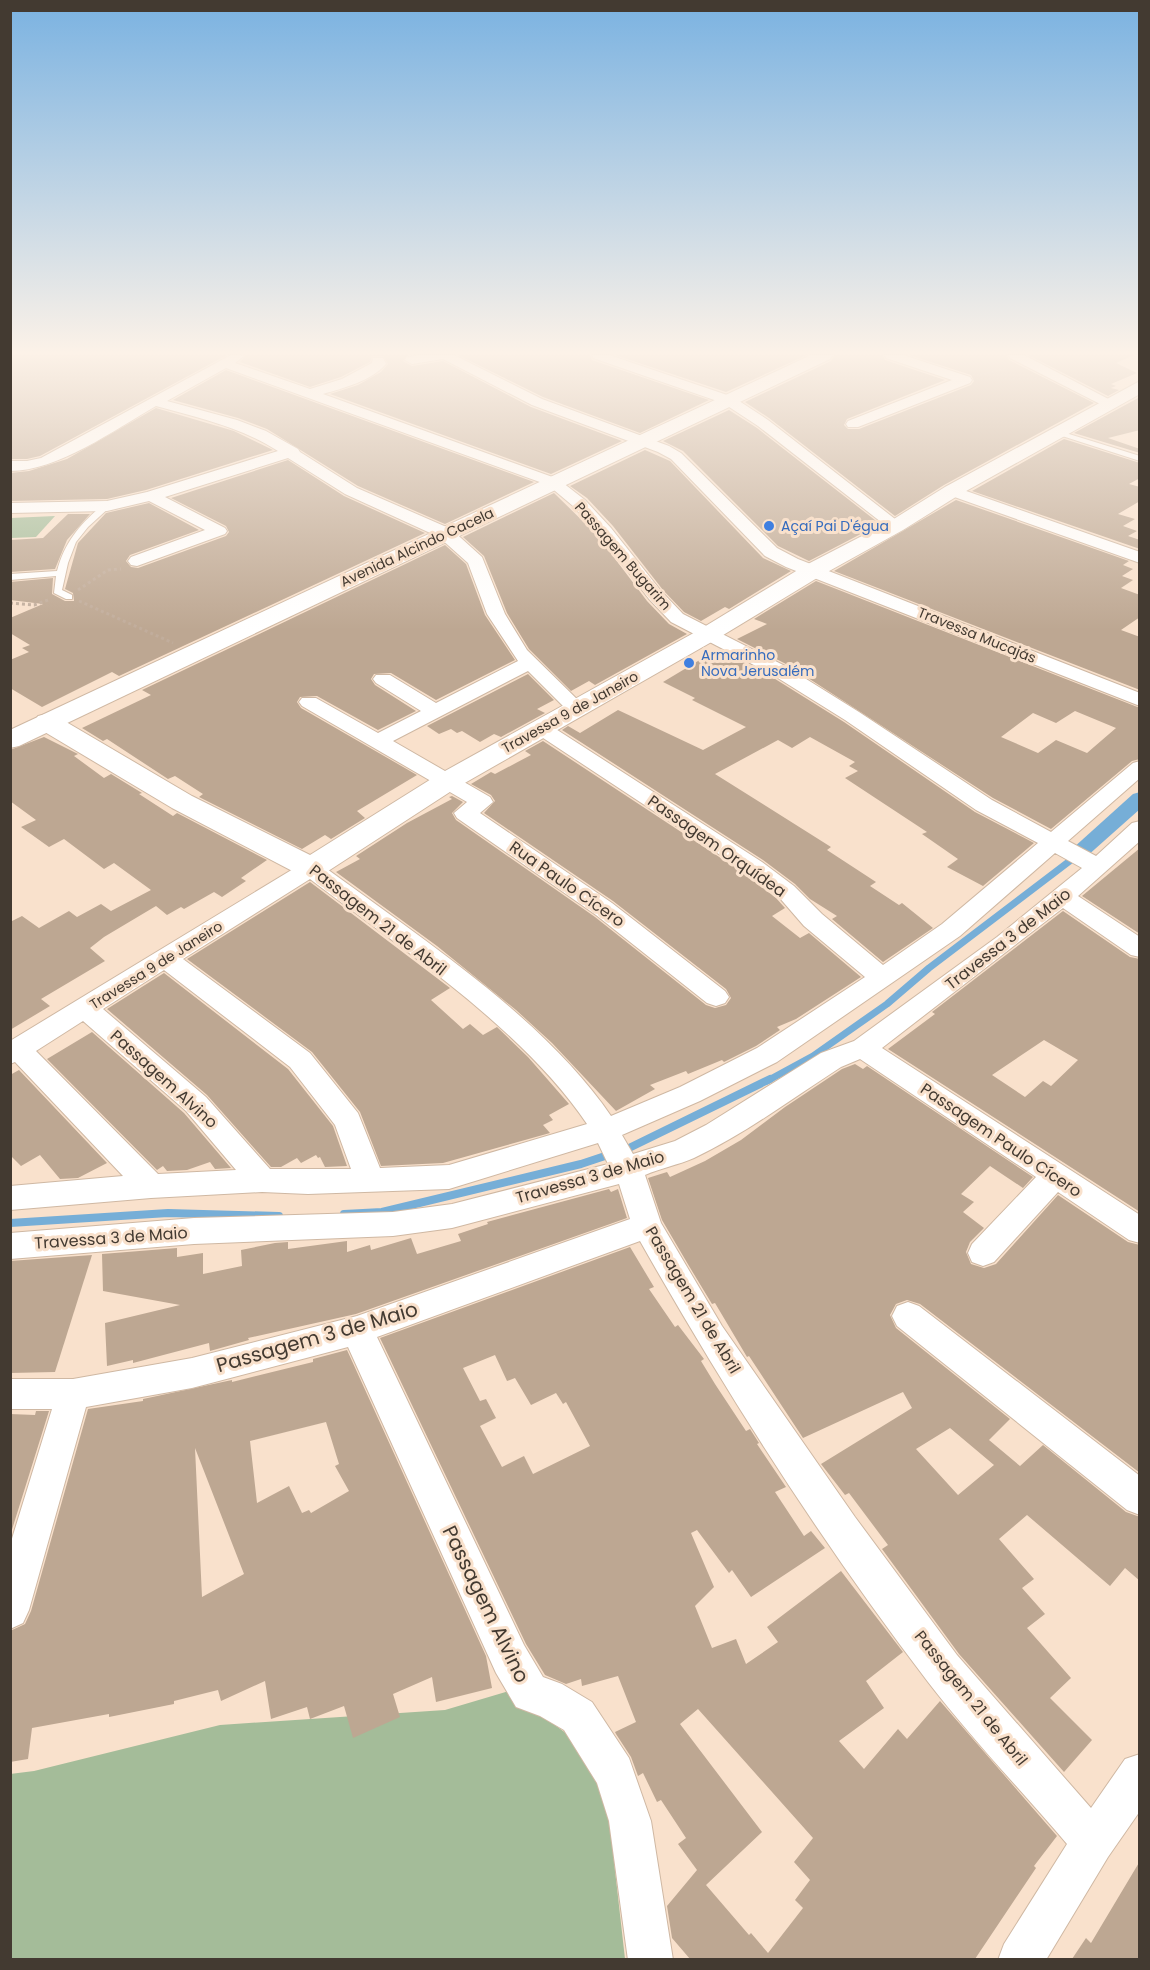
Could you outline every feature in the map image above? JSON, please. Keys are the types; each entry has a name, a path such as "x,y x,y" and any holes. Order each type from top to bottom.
{"street":[{"path":"10,466 27,466 46,460 71,447"},
{"path":"284,447 351,491 445,533 476,561 496,614 529,663 576,708"},
{"name":"Passagem Bugarim","path":"458,447 553,482 579,503 605,531 655,595 677,618 755,657 814,691 984,805 1096,865"},
{"name":"Avenida Alcindo Cacela","path":"10,740 628,447"},
{"name":"Travessa Mucajás","path":"661,447 676,456 771,552 792,563 1140,700"},
{"path":"794,447 896,526"},
{"name":"Travessa 9 de Janeiro","path":"15,1052 447,782 1032,447"},
{"path":"10,508 106,506 151,496 293,452"},
{"path":"952,491 1140,558"},
{"path":"137,561 219,531 151,496"},
{"path":"378,741 529,663"},
{"path":"382,679 435,711"},
{"path":"309,702 447,782"},
{"name":"Passagem 21 de Abril","path":"48,722 182,802 311,868 501,1017 580,1092 626,1167 647,1226 711,1336 842,1530 936,1660 1093,1842"},
{"name":"Passagem Orquídea","path":"541,728 754,867 786,891 813,920 882,978"},
{"path":"10,1198 151,1186 262,1180 308,1182 449,1177 607,1133 767,1056 882,978 951,930 1061,846 1140,767"},
{"name":"Rua Paulo Cícero","path":"447,782 482,802 465,813 604,909 716,997"},
{"name":"Travessa 3 de Maio","path":"10,1246 67,1243 89,1238 393,1224 452,1216 682,1151 716,1133 831,1060 863,1048 1063,897 1096,865 1140,828"},
{"path":"1063,897 1140,949"},
{"path":"166,959 300,1060 348,1121 370,1180"},
{"name":"Passagem Alvino","path":"86,1009 195,1104 262,1180"},
{"name":"Passagem Paulo Cícero","path":"863,1048 1055,1176 1138,1228"},
{"path":"15,1052 151,1186"},
{"path":"983,1252 1055,1176"},
{"name":"Passagem 3 de Maio","path":"10,1394 73,1394 192,1373 357,1330 647,1226"},
{"path":"908,1316 1140,1498"},
{"name":"Passagem Alvino","path":"357,1330 510,1659 530,1693 548,1698 579,1716 614,1773 630,1821 651,1959"},
{"path":"10,1610 73,1394"},
{"path":"1020,1959 1093,1842 1140,1774"}],"lane":[{"path":"1104,447 1140,459"},
{"path":"67,596 57,591 64,554 78,530 106,506"},
{"path":"10,577 61,573"}],"path":[{"path":"10,603 34,605 67,596 108,570 119,570 137,561"},
{"path":"67,596 127,620 193,653"}],"green space":[{"path":"55,516 36,537 11,538 11,518"},
{"path":"509,1691 590,1751 609,1817 625,1959 11,1959 10,1774 34,1771 220,1725 445,1710"}],"building":[{"path":"10,447 57,447 40,456 10,459"},
{"path":"88,447 267,447 273,450 146,490 107,499 10,501 10,473 29,471 67,459"},
{"path":"296,447 438,447 534,482 445,524 358,486"},
{"path":"476,447 609,447 551,474"},
{"path":"675,447 781,447 880,524 809,561 778,546 683,451"},
{"path":"806,447 1014,447 944,485 895,516"},
{"path":"1050,447 1089,447 1140,463 1140,478 1129,484 1140,487 1140,501 1118,514 1135,519 1123,526 1137,531 1128,536 1140,540 1140,549 972,491"},
{"path":"1120,447 1134,447 1140,449 1140,453"},
{"path":"645,450 670,461 763,558 791,571 729,609 725,607 701,621 684,612 663,590 613,526 587,498 570,486"},
{"path":"288,460 344,496 425,533 119,676 112,672 42,707 10,688 10,660 29,652 22,648 30,645 10,633 10,618 43,604 10,600 10,582 53,578 52,594 65,601 74,601 73,593 65,589 78,543 106,513 149,503 199,530 130,555 126,561 131,567 138,568 226,536 229,532 226,526 171,498"},
{"path":"554,493 597,535 647,601 669,624 687,634 595,685 589,681 571,691 529,649 507,613 484,556 463,537"},
{"path":"956,500 1129,561 1123,565 1133,569 1122,576 1133,580 1121,588 1140,595 1140,617 1121,630 1140,637 1140,690 834,571"},
{"path":"68,514 90,514 67,540 55,569 10,572 10,540 43,538"},
{"path":"445,545 466,564 485,615 515,660 436,700 391,673 374,674 371,679 375,685 416,711 378,730 317,696 300,697 297,702 301,708 417,775 357,811 365,818 331,839 325,835 302,849 199,797 203,794 175,776 168,779 107,739 103,741 82,728 151,695 142,690"},
{"path":"816,581 1140,708 1140,759 1132,761 1051,829 993,798 788,665 737,639 767,624 754,619","holes":["1075,711 1116,728 1087,753 1056,740 1038,753 1001,737 1033,713 1056,723"]},
{"path":"718,649 772,677 844,722 975,812 1034,843 983,886 947,867 958,859 922,834 927,832 845,778 858,771 849,766 855,762 810,737 792,748 778,740 715,774 831,847 827,850 876,882 870,886 899,905 902,903 933,928 883,962 832,919 837,916 810,899 795,884 763,860 562,730 568,726 580,733 618,710 703,750 746,727 692,700 695,698 663,682"},
{"path":"528,674 554,700 537,709 545,713 501,737 494,734 480,742 462,731 457,733 451,729 439,734 427,726"},
{"path":"44,737 78,754 74,756 104,778 111,774 173,816 177,813 267,860 241,878 246,881 222,897 214,892 184,909 181,907 167,915 156,906 104,937 90,948 105,961 41,999 50,1006 10,1030 10,922 22,916 39,928 69,911 77,917 101,904 111,911 151,890 114,863 104,869 64,839 49,847 21,827 36,820 10,801 10,750"},
{"path":"543,741 745,874 785,908 772,916 800,938 809,933 861,977 796,1019 777,1027 780,1030 756,1046 724,1062 722,1060 688,1074 686,1071 650,1085 655,1089 616,1111 552,1043 516,1010 437,946 336,872 360,859 356,856 407,823 452,799 449,797 452,796 463,802 452,813 456,820 595,917 706,1005 715,1008 726,1005 731,998 726,989 613,901 484,813 495,801 491,795 471,784 491,772 495,774 531,755 525,751"},
{"path":"1140,848 1140,934 1082,896"},
{"path":"310,882 450,988 431,1000 463,1029 470,1024 483,1035 497,1027 528,1057 569,1104 549,1115 553,1120 543,1125 550,1133 443,1163 381,1166 360,1112 312,1052 187,959"},
{"path":"1063,911 1130,957 1140,959 1140,1212 888,1049 935,1014 932,1012","holes":["1044,1040 1078,1060 1051,1086 1043,1081 1025,1097 992,1075"]},
{"path":"164,973 288,1069 333,1126 347,1166 325,1167 320,1157 316,1155 301,1163 297,1158 281,1167 271,1167 207,1095 107,1009"},
{"path":"92,1032 184,1113 231,1168 215,1169 210,1162 187,1170 167,1171 163,1166 157,1170 47,1059"},
{"path":"855,1064 863,1069 867,1066 1033,1177 1023,1188 990,1166 961,1194 974,1202 963,1212 984,1228 970,1242 966,1252 971,1264 984,1268 996,1264 1058,1195 1128,1242 1140,1245 1140,1473 920,1304 907,1300 896,1304 890,1315 896,1328 1010,1419 989,1440 1020,1466 1043,1445 1126,1512 1140,1517 1140,1581 1125,1568 1110,1586 1027,1515 999,1539 1034,1579 1022,1588 1045,1614 1027,1628 1071,1678 1050,1698 1092,1740 1064,1772 959,1654 882,1549 888,1545 849,1493 845,1495 821,1464 912,1408 903,1392 803,1438 749,1356 747,1357 715,1303 712,1304 689,1266 662,1220 648,1178 667,1172 670,1177 705,1161 741,1140 842,1069","holes":["950,1428 994,1465 958,1495 916,1449"]},
{"path":"19,1070 107,1163 78,1178 60,1179 40,1155 21,1166 10,1155 10,1075"},
{"path":"609,1189 611,1192 618,1189 627,1218 356,1314 248,1338 249,1340 210,1351 209,1343 133,1363 133,1360 107,1366 105,1323 180,1305 103,1291 102,1254 177,1248 177,1257 203,1253 203,1274 242,1266 241,1250 275,1243 288,1242 288,1249 347,1241 347,1252 370,1245 371,1250 411,1238 417,1254 461,1241 458,1234 488,1224 487,1222"},
{"path":"630,1247 654,1287 649,1289 675,1327 678,1325 704,1359 701,1361 715,1384 746,1431 750,1429 759,1443 757,1444 786,1487 775,1492 804,1536 811,1531 825,1548 751,1597 732,1570 729,1573 697,1530 691,1533 714,1587 695,1606 712,1648 736,1639 746,1664 778,1642 767,1627 841,1571 903,1652 866,1681 884,1708 839,1741 864,1769 898,1729 907,1739 940,1701 1057,1836 1034,1866 1036,1868 975,1959 690,1959 672,1938 667,1906 697,1870 678,1844 686,1838 661,1800 657,1802 643,1773 638,1776 631,1757 615,1732 636,1722 618,1676 582,1686 581,1679 566,1684 545,1675 526,1644 380,1338","holes":["495,1355 507,1381 515,1378 531,1405 556,1393 563,1404 566,1402 590,1446 533,1474 524,1456 502,1467 480,1426 496,1418 486,1399 480,1401 463,1368","698,1709 813,1838 794,1862 810,1880 795,1900 803,1908 768,1953 751,1933 749,1935 706,1885 762,1832 680,1724"]},
{"path":"92,1255 55,1372 10,1373 10,1261"},
{"path":"347,1350 486,1656 492,1688 436,1702 432,1677 393,1694 400,1717 353,1738 344,1706 310,1719 307,1707 271,1719 265,1681 221,1701 218,1690 174,1701 174,1704 109,1717 109,1714 32,1728 28,1759 10,1762 10,1631 25,1624 31,1611 88,1409 143,1401 143,1399 232,1380 232,1382 313,1362 313,1359","holes":["326,1422 339,1464 335,1466 349,1491 311,1513 309,1510 302,1513 289,1486 257,1503 250,1441","195,1448 244,1574 202,1597"]},
{"path":"36,1411 49,1411 10,1536 10,1414 35,1415"},
{"path":"1140,1861 1140,1959 1072,1959 1086,1938 1091,1943"}],"waterway":[{"path":"1079,853 1140,798"},
{"path":"767,1081 813,1056 887,1004 929,968 1075,857"},
{"path":"344,1214 382,1212 581,1164 629,1148 770,1079"},
{"path":"10,1223 168,1213 279,1216"}],"place":[{"name":"Açaí Pai D'égua","path":"769,526"},
{"name":"Armarinho Nova Jerusalém","path":"689,663"}]}
